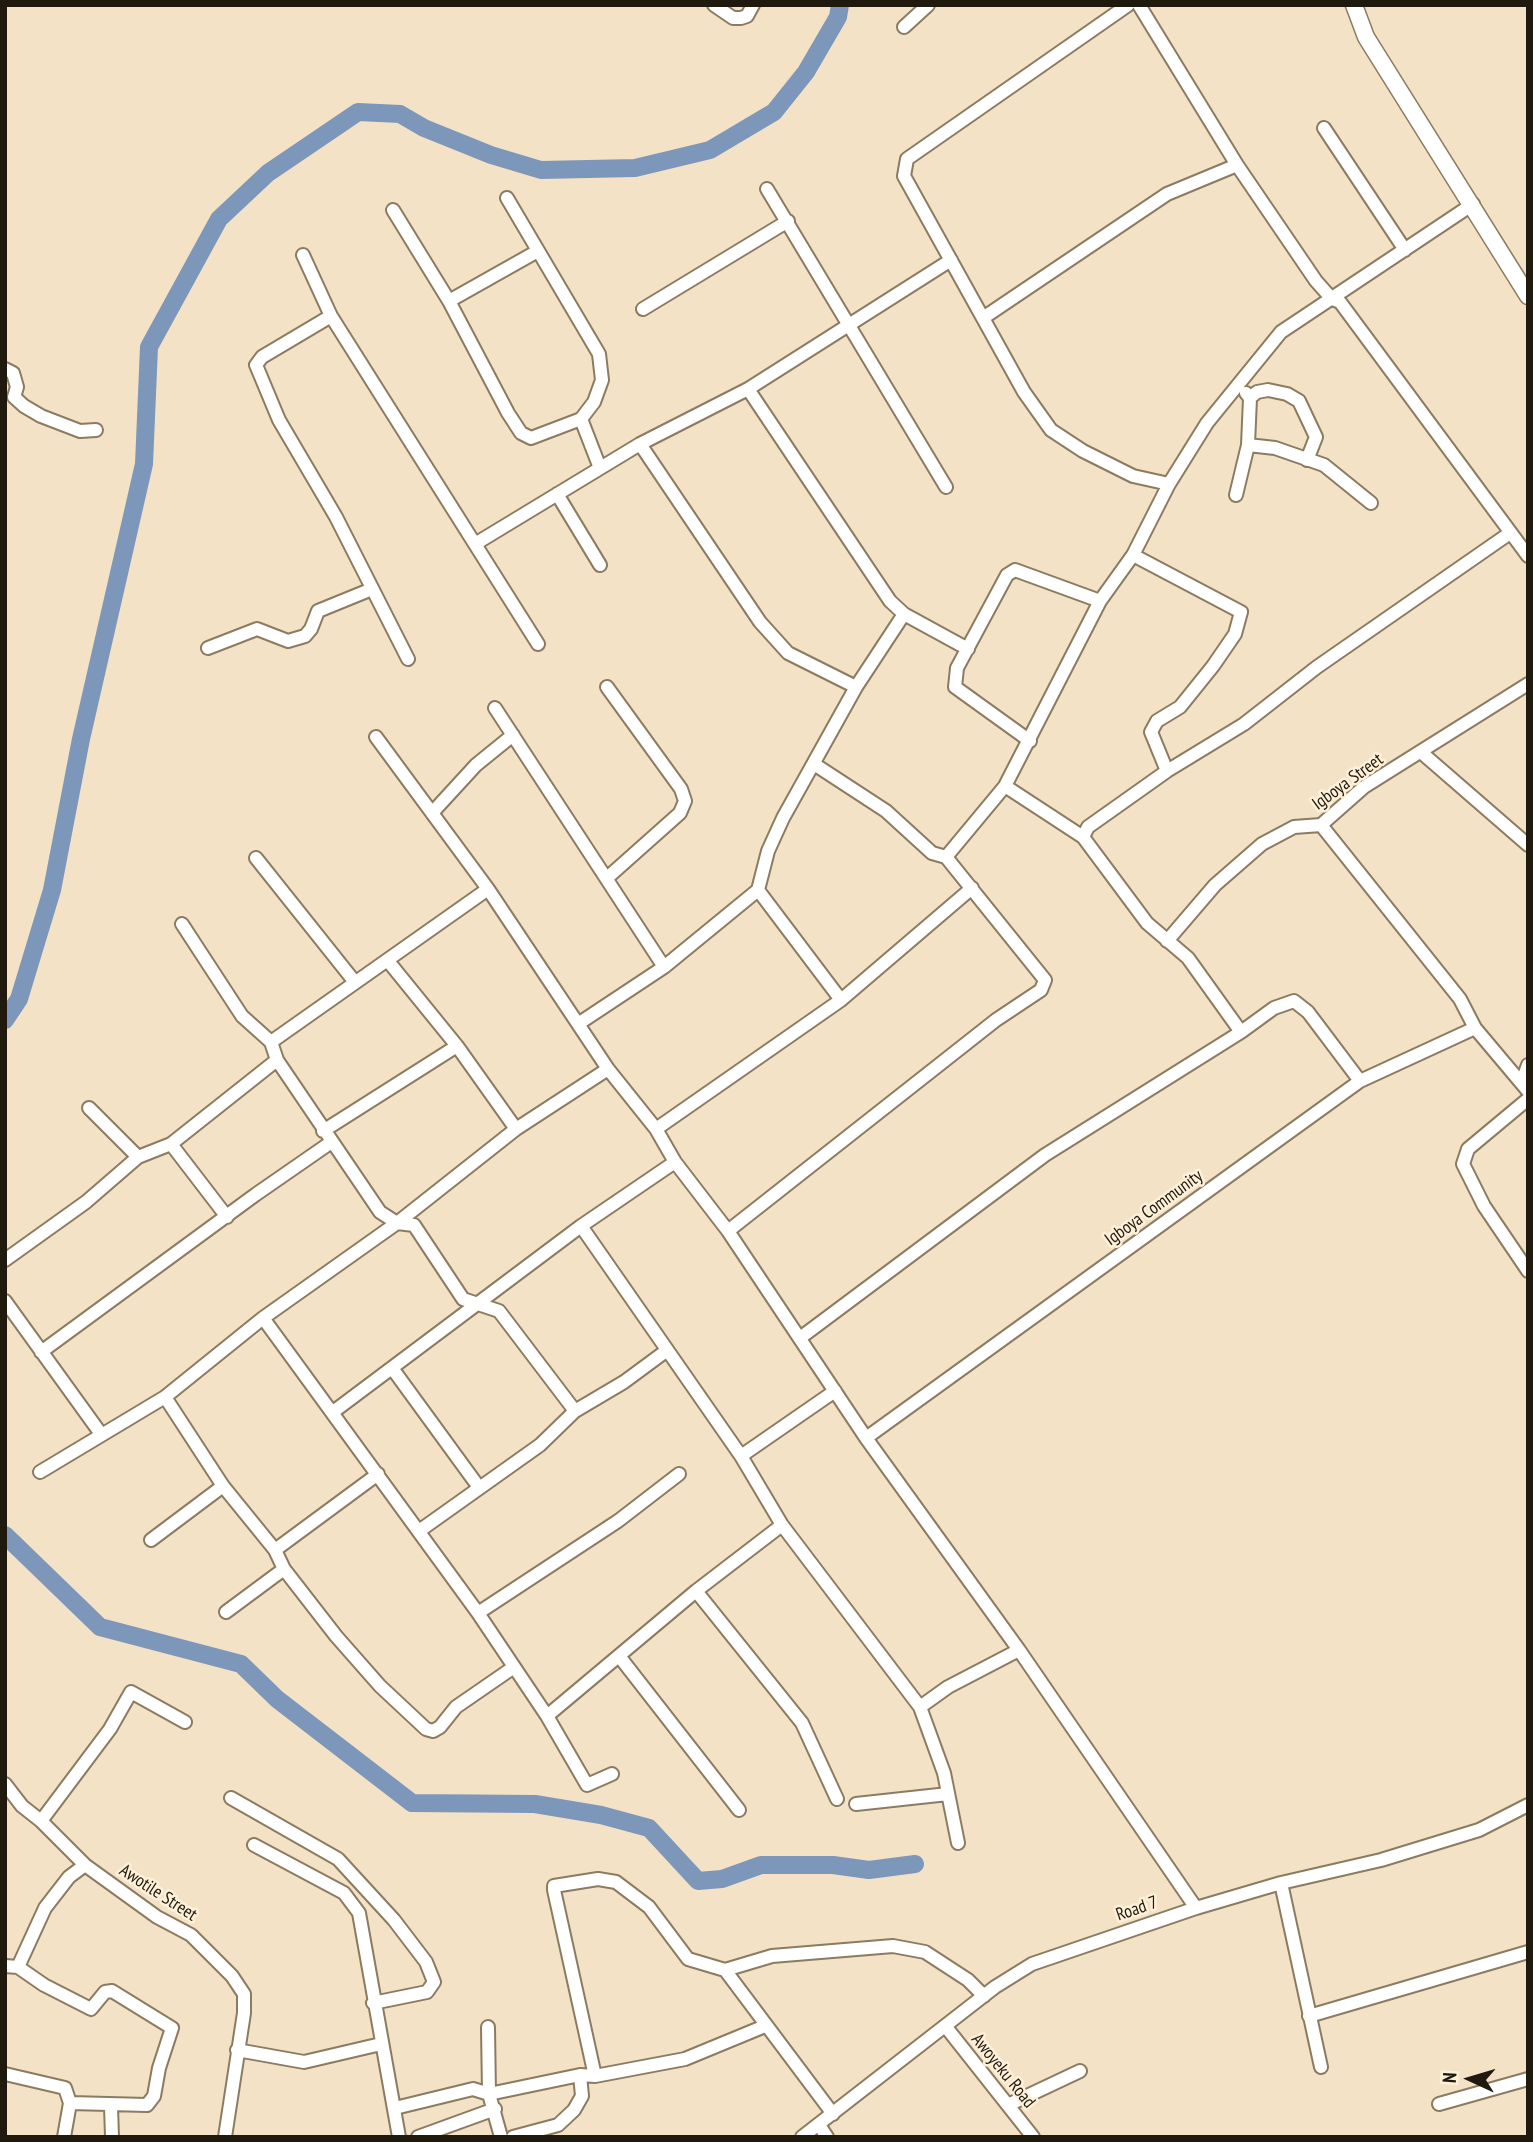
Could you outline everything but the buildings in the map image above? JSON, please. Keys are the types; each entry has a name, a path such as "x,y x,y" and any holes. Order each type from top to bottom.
{"main road":[{"path":"1354,5 1366,37 1473,204 1528,296"}],"street":[{"path":"714,5 733,18 747,16 753,5"},
{"path":"904,27 928,5"},
{"path":"1128,5 906,159 904,176 1024,393 1051,429 1083,451 1133,477 1168,484"},
{"path":"1139,5 1237,164 1332,299 1340,302 1528,556"},
{"path":"1324,128 1405,250"},
{"path":"983,318 1167,194 1237,164"},
{"path":"767,189 946,487"},
{"path":"393,210 449,301 521,433 531,438 581,419 594,402 602,380 599,355 536,252 507,198"},
{"path":"946,857 1005,786 1100,601 1133,555 1168,484 1207,423 1281,331 1473,204"},
{"path":"643,309 788,221"},
{"path":"449,301 536,252"},
{"path":"303,255 331,316 538,644"},
{"path":"475,544 639,444 748,390 847,324 951,260"},
{"path":"331,316 262,357 256,365 279,420 337,517 408,659"},
{"path":"5,369 13,373 17,387 15,397 24,406 41,416 80,431 96,430"},
{"path":"1236,495 1248,445 1250,398 1238,385"},
{"path":"748,390 890,601 904,614 968,649"},
{"path":"1250,398 1257,392 1268,390 1287,394 1299,401 1316,437 1307,460"},
{"path":"581,419 600,468"},
{"path":"639,444 760,622 788,653 856,687"},
{"path":"1248,445 1275,448 1324,465 1371,503"},
{"path":"556,494 600,565"},
{"path":"1083,837 1088,827 1167,771 1244,724 1317,667 1510,533"},
{"path":"1133,555 1241,612 1235,634 1213,666 1180,707 1157,721 1150,732 1167,771"},
{"path":"1030,741 955,687 957,668 1007,575 1015,569 1100,601"},
{"path":"208,648 257,629 288,641 304,636 312,629 318,611 372,589"},
{"path":"579,1024 664,967 758,890 768,851 783,818 856,687 904,614"},
{"name":"Igboya Street","path":"1167,941 1215,885 1262,844 1294,827 1321,825 1364,787 1528,684"},
{"path":"607,687 681,789 685,801 680,813 607,877"},
{"path":"495,708 664,967"},
{"path":"432,813 476,765 513,736"},
{"path":"376,737 488,888 608,1069 656,1129 675,1162 728,1231 866,1438 1019,1650 1196,1908"},
{"path":"1422,753 1528,845"},
{"path":"728,1231 996,1020 1041,990 1045,980 946,857 932,853 886,811 814,764"},
{"path":"1005,786 1083,837 1147,923 1188,958 1241,1032"},
{"path":"1321,825 1460,999 1475,1028 1527,1093"},
{"path":"256,858 355,981"},
{"path":"271,1042 488,888"},
{"path":"656,1129 841,1000 972,888"},
{"path":"758,890 841,1000"},
{"path":"182,924 242,1016 271,1042 277,1060 330,1143 380,1212 397,1223 414,1225 463,1299 499,1311 575,1411"},
{"path":"388,961 457,1046 516,1129"},
{"path":"800,1338 1045,1155 1241,1032 1274,1008 1294,1001 1308,1012 1360,1081"},
{"name":"Igboya Community","path":"866,1438 1360,1081 1475,1028"},
{"path":"323,1131 457,1046"},
{"path":"5,1260 86,1202 138,1157 172,1144 277,1060"},
{"path":"1527,1093 1524,1076 1528,1065"},
{"path":"40,1472 100,1434 165,1398 264,1318 397,1223 516,1129 608,1069"},
{"path":"1527,1093 1468,1149 1463,1164 1484,1206 1528,1271"},
{"path":"89,1108 138,1157"},
{"path":"41,1352 330,1143"},
{"path":"172,1144 226,1217"},
{"path":"332,1412 581,1226 675,1162"},
{"path":"581,1226 741,1456 782,1525 920,1707 948,1794 958,1843"},
{"path":"5,1301 100,1434"},
{"path":"264,1318 478,1613 547,1716 587,1785 612,1774"},
{"path":"419,1531 478,1486 540,1446 575,1411 624,1382 666,1351"},
{"path":"392,1368 478,1486"},
{"path":"741,1456 835,1391"},
{"path":"165,1398 223,1486 275,1550 284,1569 354,1656 426,1729 433,1731 440,1727 456,1707 514,1667"},
{"path":"275,1550 378,1474"},
{"path":"478,1613 618,1521 679,1474"},
{"path":"151,1540 223,1486"},
{"path":"547,1716 696,1591 782,1525"},
{"path":"226,1612 284,1569"},
{"path":"696,1591 803,1723 837,1799"},
{"path":"920,1707 948,1687 1019,1650"},
{"path":"619,1656 739,1810"},
{"path":"41,1821 104,1738 131,1692 184,1722"},
{"name":"Awotile Street","path":"5,1784 22,1806 85,1865 157,1917 191,1935 232,1976 244,1994 225,2137"},
{"path":"856,1804 948,1794"},
{"path":"232,1798 338,1859 394,1920 426,1962 434,1982 427,1992 373,2003"},
{"name":"Road 7","path":"802,2137 984,1996 1032,1964 1196,1908 1281,1883 1381,1860 1479,1830 1528,1805"},
{"path":"254,1845 344,1893 359,1913 369,1957 373,2003 399,2137"},
{"path":"70,2103 111,2106 147,2105 152,2102 172,2028 170,2024 112,1991 104,1992 91,2009 12,1967 45,1908 69,1877 85,1865"},
{"path":"595,2076 554,1886 598,1879 616,1882 649,1908 688,1959 725,1970 772,1956 893,1946 925,1952 968,1980 984,1996"},
{"path":"1281,1883 1321,2067"},
{"path":"1309,2016 1528,1952"},
{"path":"725,1970 833,2114"},
{"path":"395,2108 472,2090 489,2095 580,2075 595,2076 685,2059 765,2026"},
{"path":"488,2027 489,2095 501,2137"},
{"name":"Awoyeku Road","path":"946,2027 1033,2137"},
{"path":"237,2050 304,2062 381,2044"},
{"path":"1008,2105 1080,2071"},
{"path":"5,2074 65,2088 70,2103 64,2137"},
{"path":"513,2137 558,2124 574,2110 582,2096 580,2075"},
{"path":"1439,2104 1528,2079"},
{"path":"111,2106 112,2137"},
{"path":"418,2137 495,2109"},
{"path":"819,2125 827,2137"}],"waterway":[{"path":"5,1020 19,999 52,890 81,739 144,464 149,347 219,219 268,173 358,112 400,114 424,128 491,155 541,170 635,168 710,150 774,112 806,72 838,17 840,5"},
{"path":"5,1535 100,1627 241,1664 277,1699 412,1803 535,1804 601,1815 649,1828 698,1881 722,1879 761,1865 833,1865 869,1870 915,1864"}]}
